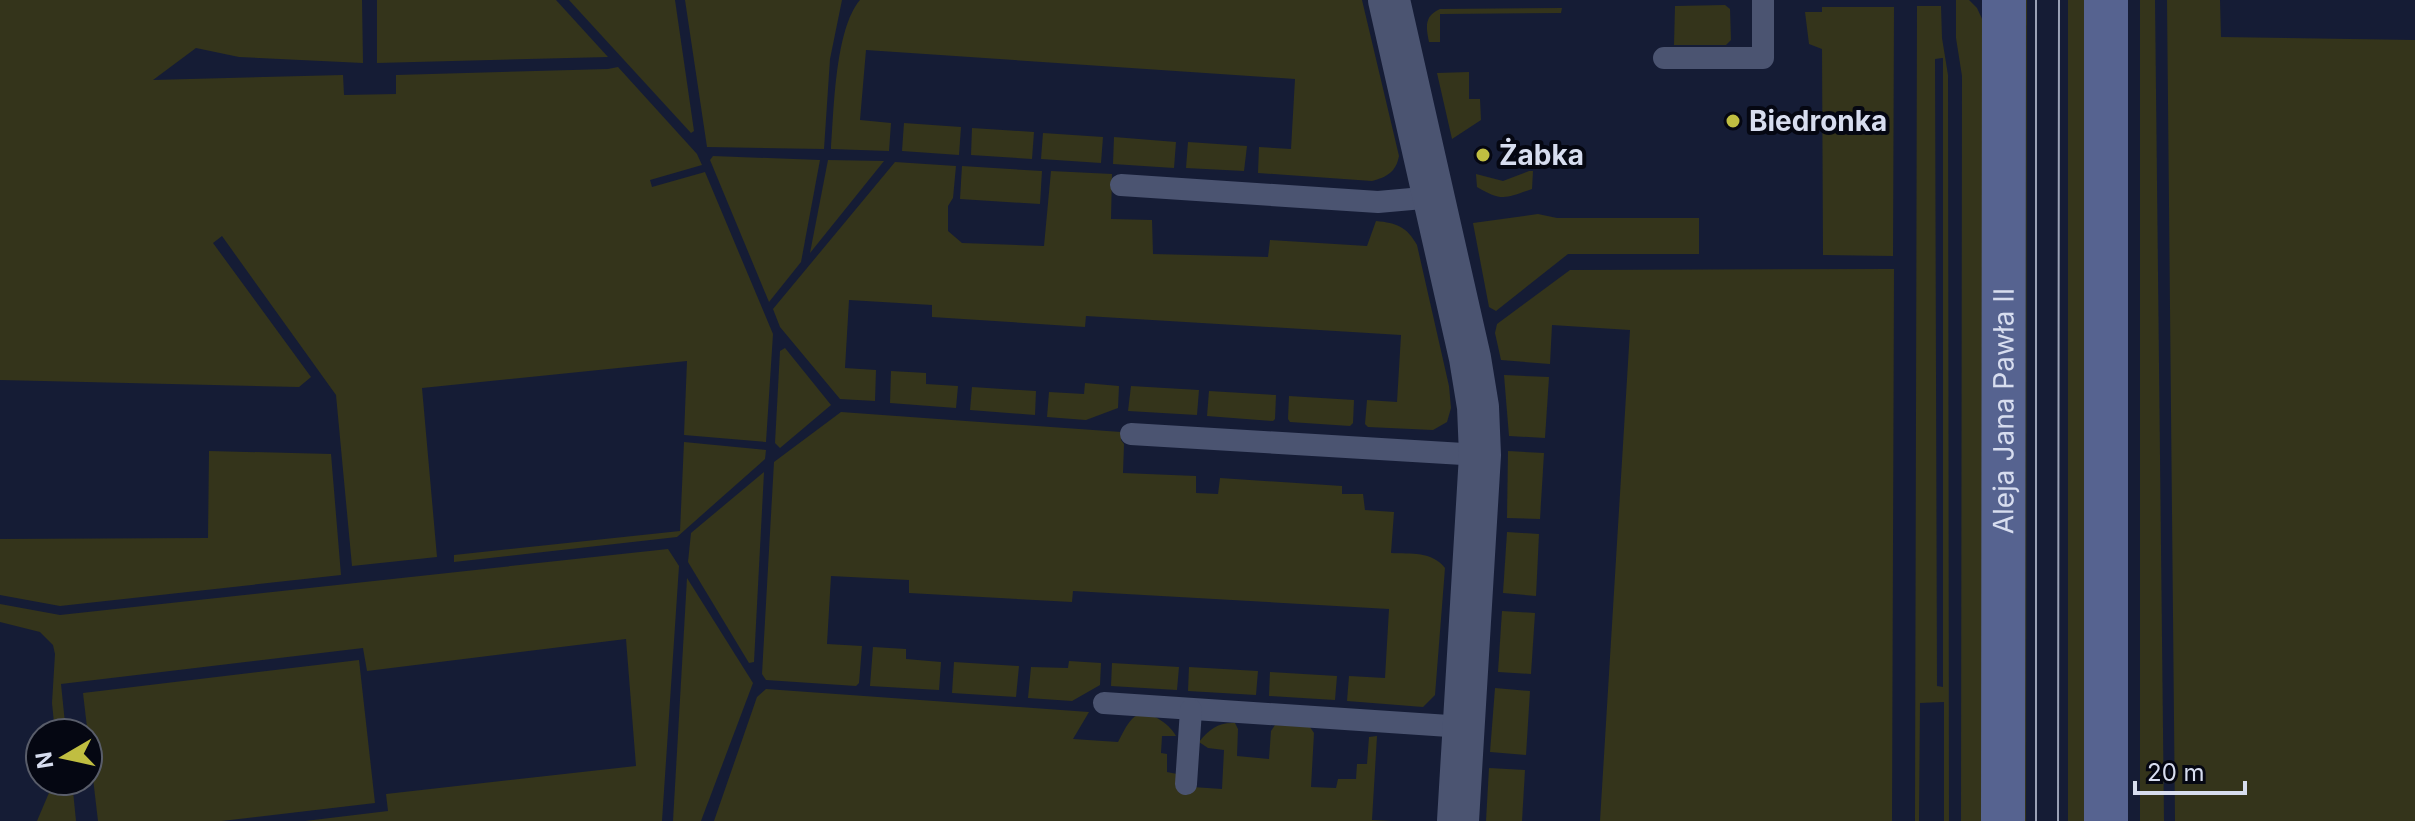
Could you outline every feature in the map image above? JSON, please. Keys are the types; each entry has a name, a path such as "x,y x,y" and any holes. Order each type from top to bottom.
{"main road":[{"name":"Aleja Jana Pawła II","path":"2003,821 2004,0"},
{"path":"2106,0 2106,821"}],"street":[{"path":"1389,0 1475,383 1480,455 1458,821"}],"lane":[{"path":"1664,58 1763,58 1763,0"},
{"path":"1121,185 1378,202 1434,197"},
{"path":"1131,434 1480,455"},
{"path":"1104,703 1464,727"},
{"path":"1186,784 1191,710"}],"shaded area":[{"path":"0,0 362,0 363,63 239,57 196,48 153,80 343,75 344,95 396,94 396,75 618,67 697,154 702,165 650,180 652,187 705,172 773,334 766,442 684,435 687,361 422,388 437,557 352,566 336,395 222,236 213,243 311,377 299,387 0,380"},
{"path":"377,0 556,0 608,57 377,63"},
{"path":"569,0 675,0 694,131 691,133"},
{"path":"685,0 842,0 830,59 824,149 707,147"},
{"path":"860,0 1362,0 1398,162 1390,173 1372,181 1258,173 1259,147 1291,149 1295,79 866,50 860,120 891,123 889,151 831,149 841,50 845,30"},
{"path":"1956,0 1969,0 1983,21 1983,821 1961,821 1962,76 1956,38"},
{"path":"2024,0 2027,0 2026,821 2024,821"},
{"path":"2068,0 2085,0 2086,821 2068,821"},
{"path":"2140,0 2155,0 2164,821 2140,821"},
{"path":"2167,0 2220,0 2221,37 2415,40 2415,821 2175,821"},
{"path":"1725,5 1730,9 1731,40 1726,45 1674,45 1675,6"},
{"path":"1917,6 1941,6 1948,75 1949,821 1944,821 1944,702 1920,703 1919,821 1915,821","holes":["1943,58 1943,687 1937,686 1935,59"]},
{"path":"1822,7 1894,7 1893,256 1823,255 1822,49 1809,44 1805,12 1822,12"},
{"path":"1562,8 1561,13 1440,14 1440,42 1429,42 1427,22 1440,9"},
{"path":"1469,72 1469,99 1480,99 1481,120 1452,139 1437,73"},
{"path":"904,123 961,127 959,155 902,151"},
{"path":"972,128 1034,132 1032,159 971,155"},
{"path":"1043,133 1103,137 1101,163 1041,159"},
{"path":"1114,137 1176,142 1174,168 1113,164"},
{"path":"1188,142 1247,146 1244,171 1186,168"},
{"path":"713,156 820,160 801,262 769,302 710,160"},
{"path":"828,160 884,161 810,253"},
{"path":"895,162 956,166 953,198 948,206 948,231 962,243 1044,246 1051,171 1112,174 1111,219 1152,220 1153,254 1268,257 1270,240 1367,246 1376,221 1401,227 1417,245 1449,386 1451,408 1447,422 1433,430 1368,427 1365,424 1367,400 1397,402 1401,335 1086,316 1085,327 932,317 932,305 849,300 845,368 876,370 875,401 840,399 780,327 773,309"},
{"path":"962,166 1042,171 1040,204 960,199"},
{"path":"1533,171 1532,189 1516,195 1499,197 1477,187 1476,174 1503,181"},
{"path":"1538,214 1557,218 1699,218 1699,254 1568,254 1496,311 1489,307 1473,223"},
{"path":"1894,269 1892,821 1600,821 1630,330 1552,325 1550,364 1501,360 1495,333 1497,324 1570,270"},
{"path":"785,348 831,405 780,448 775,443 780,351"},
{"path":"891,371 926,373 926,384 958,386 956,408 890,403"},
{"path":"1504,375 1549,377 1545,438 1509,436"},
{"path":"1085,383 1119,386 1118,408 1086,420 1047,417 1049,392 1084,394"},
{"path":"1131,386 1199,390 1197,415 1128,411"},
{"path":"972,387 1036,391 1035,415 970,410"},
{"path":"1209,391 1276,395 1275,419 1207,416"},
{"path":"1289,396 1354,400 1353,423 1350,426 1290,422"},
{"path":"841,412 1121,432 1124,444 1123,473 1196,476 1196,493 1218,494 1220,478 1342,486 1342,494 1363,494 1365,510 1394,512 1391,553 1427,556 1445,568 1435,695 1423,707 1347,701 1349,676 1385,678 1389,609 1073,591 1072,602 909,593 909,580 831,576 827,644 862,646 859,683 856,686 766,680 762,674 774,462"},
{"path":"684,442 766,450 765,459 677,537 454,562 454,555 680,531"},
{"path":"209,451 331,454 341,575 60,606 0,595 0,539 208,538"},
{"path":"1508,451 1544,453 1540,519 1507,518"},
{"path":"764,472 754,662 749,663 688,562 691,533"},
{"path":"1507,532 1539,534 1536,596 1503,593"},
{"path":"668,549 679,566 662,821 305,821 388,811 386,794 636,766 626,639 367,671 363,648 61,684 64,717 53,717 53,645 40,632 0,622 0,604 60,615"},
{"path":"687,578 753,683 701,821 673,821"},
{"path":"1502,611 1535,613 1531,674 1498,672"},
{"path":"873,647 906,649 906,659 941,662 939,690 870,686"},
{"path":"359,660 375,803 222,821 98,821 95,797 104,797 104,717 86,717 83,693"},
{"path":"1069,661 1101,663 1100,685 1072,701 1028,698 1031,667 1068,668"},
{"path":"954,662 1019,666 1016,697 952,693"},
{"path":"1112,663 1179,667 1177,690 1111,686"},
{"path":"1189,667 1258,671 1256,695 1188,691"},
{"path":"1270,672 1337,676 1335,700 1269,696"},
{"path":"1495,688 1530,691 1526,755 1490,752"},
{"path":"766,689 1089,712 1073,739 1118,742 1132,719 1137,715 1150,715 1162,721 1176,736 1162,736 1161,753 1167,754 1167,772 1177,774 1178,786 1222,789 1224,750 1208,748 1199,742 1219,725 1235,723 1238,729 1237,756 1269,759 1271,731 1275,725 1310,727 1314,733 1311,787 1336,788 1338,779 1356,779 1357,764 1367,764 1369,737 1377,736 1372,820 1392,821 714,821 757,697"},
{"path":"1489,768 1525,770 1522,821 1486,821"},
{"path":"47,797 74,797 76,821 37,821"}],"tram line":[{"path":"2036,0 2036,821"},
{"path":"2058,821 2059,0"}],"place":[{"name":"Biedronka","path":"1733,121"},
{"name":"Żabka","path":"1483,155"}]}
